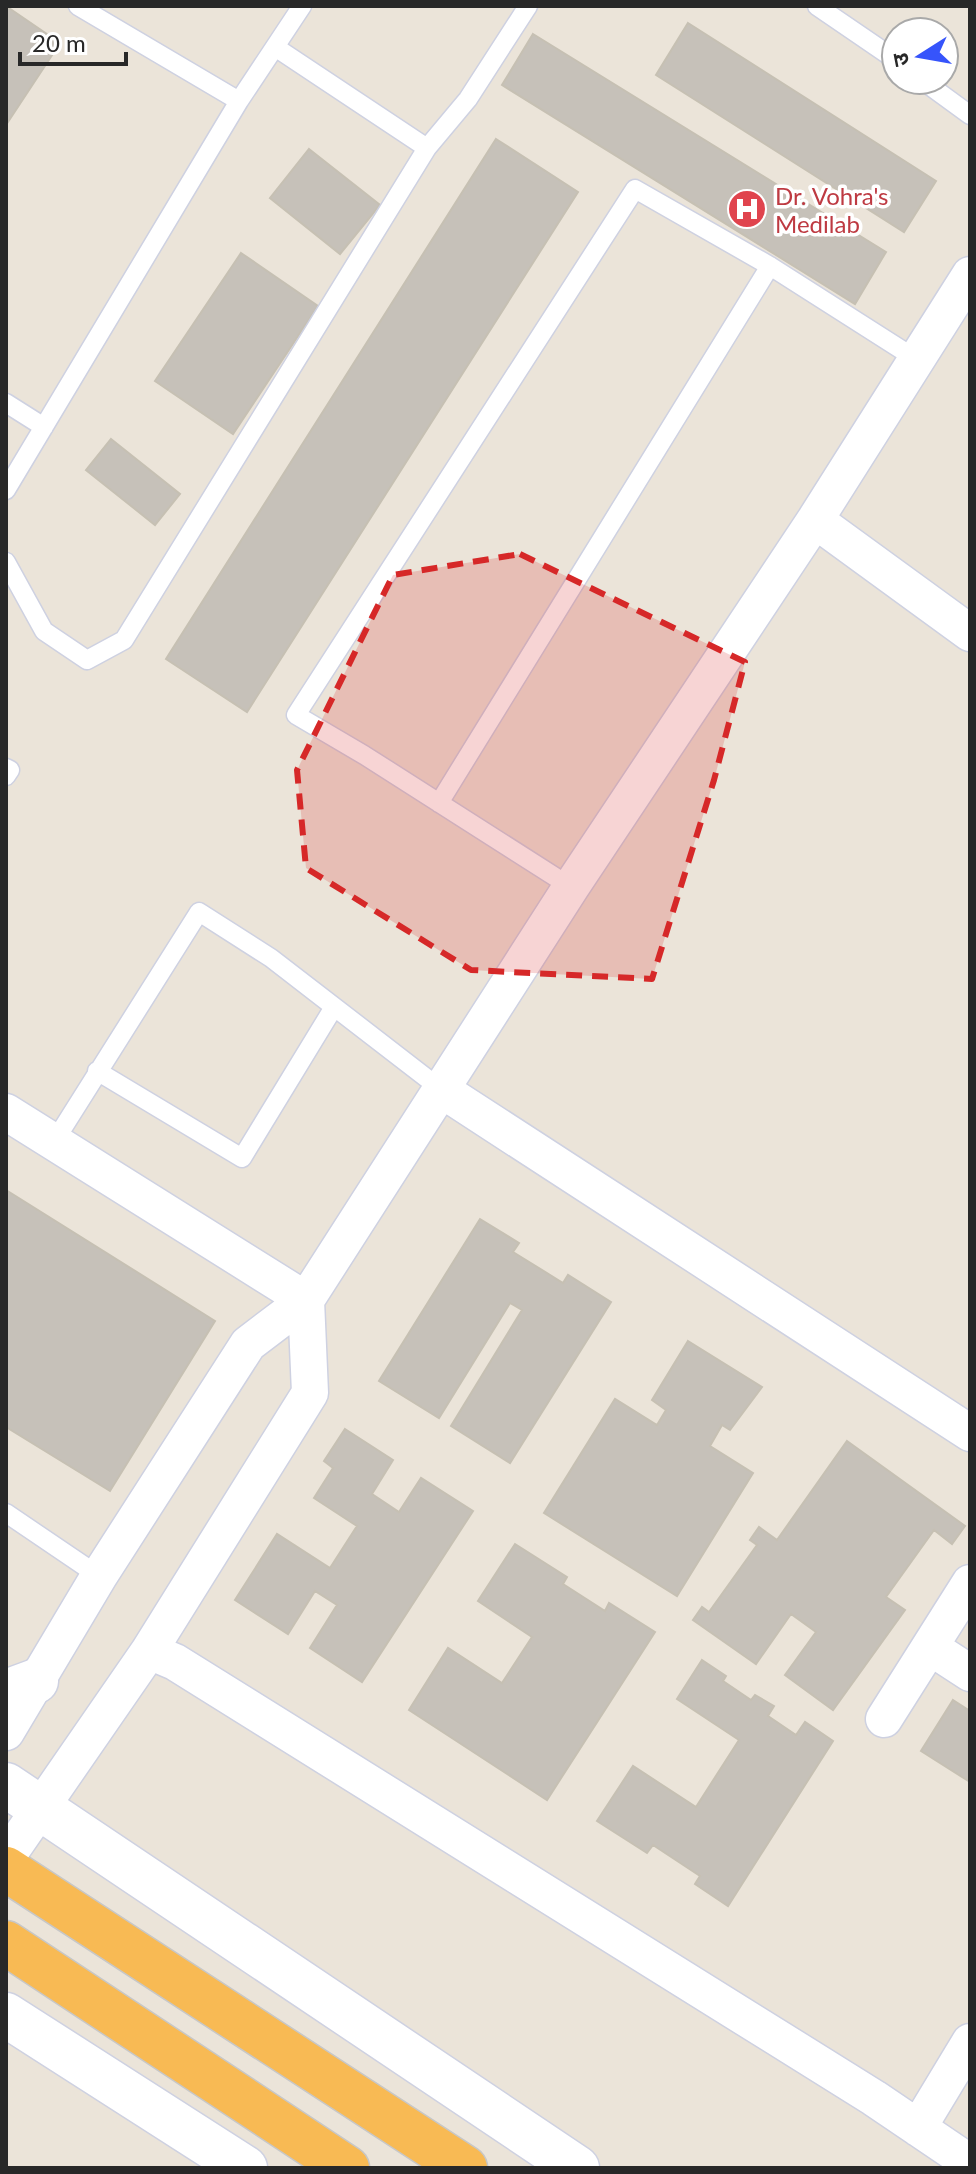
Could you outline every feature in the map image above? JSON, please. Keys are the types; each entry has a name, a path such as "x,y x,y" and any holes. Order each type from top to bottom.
{"highway":[{"path":"6,1869 465,2168"},
{"path":"6,1943 347,2168"}],"street":[{"path":"6,1732 21,1687 99,1576 248,1344 306,1300 571,887 815,520 916,359 967,287"},
{"path":"815,520 970,633"},
{"path":"442,1090 970,1433"},
{"path":"6,1112 306,1300"},
{"path":"6,1858 23,1797 149,1651 310,1393 306,1300"},
{"path":"884,1719 970,1583"},
{"path":"930,1647 970,1673"},
{"path":"149,1651 175,1662 970,2163"},
{"path":"23,1797 577,2168"},
{"path":"6,2015 245,2168"},
{"path":"918,2128 970,2042"}],"lane":[{"path":"78,6 239,101"},
{"path":"6,490 239,101 302,6"},
{"path":"6,562 44,631 87,660 124,640 427,148 468,99 528,6"},
{"path":"817,6 880,49"},
{"path":"275,47 427,148"},
{"path":"944,96 970,115"},
{"path":"571,887 296,715 635,189 770,266 916,359"},
{"path":"439,803 770,266"},
{"path":"6,403 44,427"},
{"path":"6,768 10,770 6,776"},
{"path":"54,1142 199,912 271,958 442,1090"},
{"path":"97,1071 242,1158 334,1007"},
{"path":"6,1513 99,1576"}],"highlighted area":[{"path":"520,554 745,662 714,780 652,979 471,970 306,868 297,770 393,575"}],"building":[{"path":"6,6 60,43 6,125"},
{"path":"688,23 936,181 904,232 656,75"},
{"path":"533,34 886,252 855,304 502,85"},
{"path":"496,139 578,192 247,712 166,659"},
{"path":"309,149 380,205 340,254 270,198"},
{"path":"241,253 318,306 233,434 155,381"},
{"path":"111,439 180,494 155,525 86,470"},
{"path":"6,1190 215,1321 110,1491 6,1427"},
{"path":"480,1219 519,1243 513,1252 563,1283 568,1275 611,1302 510,1463 451,1426 522,1310 510,1303 439,1418 379,1381"},
{"path":"688,1341 762,1387 730,1430 722,1425 710,1446 753,1473 677,1596 544,1513 615,1399 657,1425 666,1410 652,1400"},
{"path":"345,1429 393,1460 372,1494 399,1512 421,1478 473,1511 362,1682 310,1648 337,1605 315,1591 288,1634 235,1600 277,1534 330,1568 357,1526 314,1498 333,1468 324,1461"},
{"path":"847,1441 965,1526 952,1544 934,1530 886,1597 905,1610 833,1710 785,1675 816,1632 791,1614 756,1664 693,1620 702,1607 709,1612 757,1545 750,1540 759,1527 777,1540"},
{"path":"515,1544 567,1577 563,1584 605,1611 609,1603 655,1632 547,1800 409,1710 448,1648 502,1683 532,1637 478,1601"},
{"path":"702,1660 726,1676 723,1681 751,1700 755,1695 774,1706 768,1716 796,1735 805,1722 833,1741 728,1906 695,1884 700,1876 653,1845 647,1853 597,1821 633,1766 696,1807 739,1740 677,1699"},
{"path":"953,1700 970,1711 970,1782 921,1751"}],"place":[{"name":"Dr. Vohra's Medilab","path":"747,209"}]}
